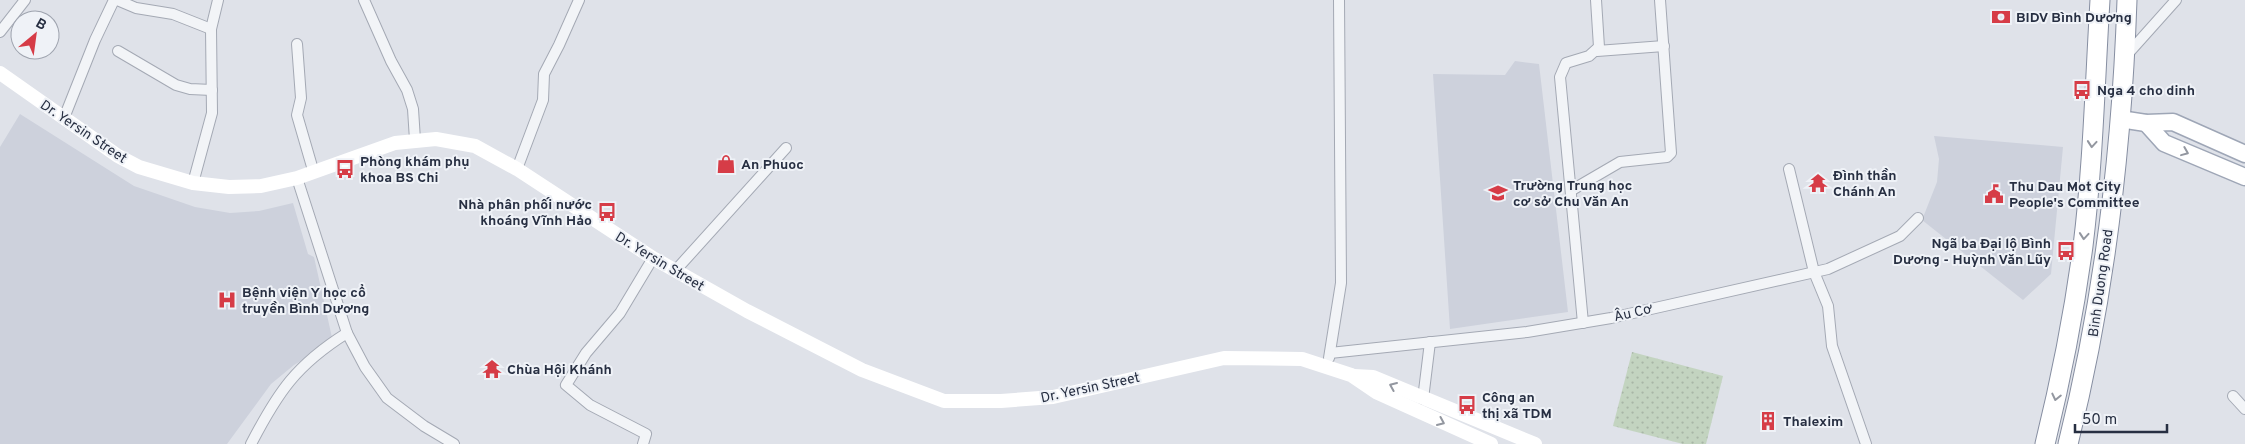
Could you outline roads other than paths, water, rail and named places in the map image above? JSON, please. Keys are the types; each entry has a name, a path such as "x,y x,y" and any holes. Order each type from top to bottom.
{"highway":[{"path":"2091,0 2086,97 2095,117 2120,119"},
{"name":"Binh Duong Road","path":"2045,444 2059,386 2078,279 2095,117 2100,0"},
{"name":"Binh Duong Road","path":"2068,444 2093,331 2120,119 2127,0"}],"main road":[{"name":"Dr. Yersin Street","path":"0,73 118,156 139,167 192,183 237,187 262,186 297,178 313,170 395,144 415,140 436,139 475,146 517,169 652,258 675,271 862,370 944,401 1001,401 1053,397 1224,358 1329,359 1376,392 1491,444"},
{"path":"2120,119 2146,124 2174,122 2245,154"},
{"path":"2146,124 2164,143 2245,177"},
{"name":"Dr. Yersin Street","path":"1351,375 1373,377 1535,444"},
{"path":"1478,438 1483,424"}],"street":[{"path":"0,32 25,0"},
{"path":"64,118 95,40 115,0 136,8 174,14 211,29"},
{"path":"192,183 212,113 211,29 218,0"},
{"path":"364,0 391,61 407,90 413,109 415,140"},
{"path":"517,169 543,100 544,74 579,0"},
{"path":"1329,359 1341,283 1339,0"},
{"path":"1596,0 1599,46 1596,51"},
{"path":"1572,190 1620,162 1667,157 1672,153 1660,0"},
{"path":"2123,59 2176,0"},
{"path":"296,44 300,98 297,115 313,170"},
{"path":"1583,323 1562,70 1566,63 1596,51 1664,46"},
{"path":"118,51 176,84 190,88 212,90"},
{"path":"675,271 786,148"},
{"path":"1789,169 1814,272 1828,306 1832,346 1866,444"},
{"path":"297,178 347,333 365,367 387,398 424,426 454,444"},
{"name":"Âu Cơ","path":"1329,359 1430,342 1527,332 1583,323 1828,269 1900,236 1918,218"},
{"path":"643,444 646,434 590,405 566,385 586,354 620,313 652,258"},
{"path":"251,444 282,390 299,368 323,348 347,333"},
{"path":"1423,399 1430,342"},
{"path":"2233,396 2245,409"}],"place":[{"name":"BIDV Bình Dương","path":"2001,17"},
{"name":"Nga 4 cho dinh","path":"2082,90"},
{"name":"An Phuoc","path":"726,164"},
{"name":"Phòng khám phụ khoa BS Chi","path":"345,169"},
{"name":"Đình thần Chánh An","path":"1818,183"},
{"name":"Trường Trung học cơ sở Chu Văn An","path":"1498,193"},
{"name":"Thu Dau Mot City People's Committee","path":"1994,194"},
{"name":"Nhà phân phối nước khoáng Vĩnh Hảo","path":"607,212"},
{"name":"Ngã ba Đại lộ Bình Dương - Huỳnh Văn Lũy","path":"2066,251"},
{"name":"Bệnh viện Y học cổ truyền Bình Dương","path":"227,300"},
{"name":"Chùa Hội Khánh","path":"492,369"},
{"name":"Công an thị xã TDM","path":"1467,405"},
{"name":"Thalexim","path":"1768,421"}]}
